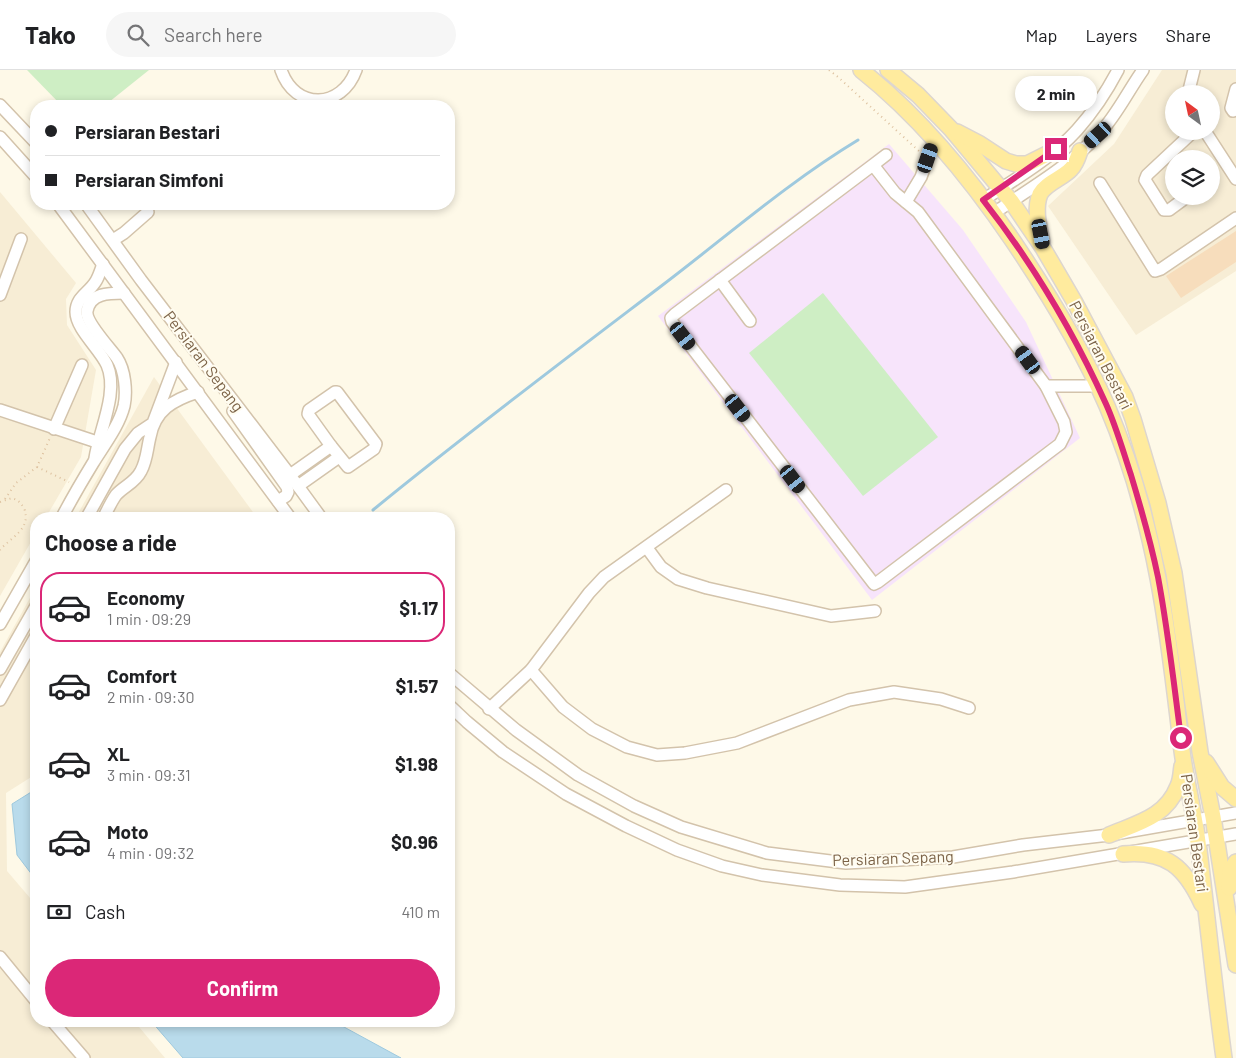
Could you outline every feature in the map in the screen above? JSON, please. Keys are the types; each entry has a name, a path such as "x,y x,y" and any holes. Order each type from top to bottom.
{"main road":[{"name":"Persiaran Bestari","path":"861,70 891,95 934,141 994,213 1057,311 1106,404 1121,443 1142,510 1158,577 1183,756 1198,841 1224,1058"},
{"name":"Persiaran Bestari","path":"888,70 918,95 951,129 1011,201 1043,248 1101,350 1133,419 1158,503 1174,573 1200,752 1213,817 1236,965"},
{"path":"905,70 918,95"},
{"path":"951,129 980,144 1006,161 1016,164 1027,164 1053,151"},
{"path":"1043,248 1038,220 1038,205 1041,193 1071,169 1080,151"},
{"path":"1200,752 1222,787 1236,799"},
{"path":"1109,835 1147,820 1165,808 1179,785 1183,756"},
{"path":"1123,854 1138,852 1173,863 1184,874 1206,912"},
{"path":"1227,907 1230,871 1236,862"}],"street":[{"path":"281,70 287,84 298,94 308,99 318,100 329,99 347,88 356,70"},
{"path":"983,200 1053,151 1076,132 1118,70"},
{"path":"994,213 1080,151 1098,135 1121,106 1132,84 1142,70"},
{"path":"1190,85 1194,70"},
{"path":"1236,89 1231,108 1233,111 1236,110"},
{"path":"0,106 30,137"},
{"path":"0,137 30,170"},
{"path":"1178,150 1186,140"},
{"path":"1211,140 1236,179"},
{"path":"906,202 921,177 934,141"},
{"path":"873,165 895,193 918,212 1046,386 1064,422 1066,432 1060,444 874,584 672,322 671,318 886,155"},
{"path":"1165,162 1147,175 1145,180 1164,210 1168,210 1175,205"},
{"path":"1100,183 1155,271 1161,269 1236,218"},
{"name":"Persiaran Sepang","path":"62,210 286,512"},
{"name":"Persiaran Sepang","path":"90,210 317,512"},
{"path":"113,240 148,212"},
{"path":"0,295 21,239"},
{"path":"65,512 94,462 101,443 109,403 108,366 81,327 76,315 82,296 97,281 103,264"},
{"path":"720,280 750,321"},
{"path":"101,443 124,406 124,375 119,360 90,322 87,313 90,303 97,296 108,292 124,293"},
{"path":"195,351 242,424 286,487 288,492 286,496 278,501"},
{"path":"107,512 116,495 130,485 141,473 147,458 153,423 176,362"},
{"path":"54,429 82,365"},
{"path":"1046,386 1097,386"},
{"path":"90,512 125,449 138,433 153,423 165,408 179,398 198,392"},
{"path":"335,392 337,392 376,444 374,449 348,467 339,457 308,414 308,412 335,392"},
{"path":"0,410 101,443"},
{"path":"290,475 331,446"},
{"path":"298,486 339,457"},
{"path":"489,709 531,670 589,593 604,577 726,490"},
{"path":"647,548 661,568 678,579 707,588 831,616 875,611"},
{"path":"0,624 30,572"},
{"path":"0,669 30,616"},
{"path":"0,700 30,647"},
{"path":"531,670 563,707 592,729 627,747 657,755 685,753 738,743 849,700 894,692 941,699 969,708"},
{"name":"Persiaran Sepang","path":"455,678 489,709 578,775 634,806 681,827 767,853 846,863 953,857 1109,835 1236,813"},
{"name":"Persiaran Sepang","path":"455,711 504,752 566,794 626,826 678,850 722,866 762,875 840,885 905,887 1013,872 1236,834"},
{"path":"1,962 30,995"},
{"path":"57,1027 84,1058"}],"path":[{"path":"829,70 928,158"},
{"path":"5,499 16,483 37,467 54,429"},
{"path":"37,467 80,486"},
{"path":"0,502 12,498 17,500 23,506 26,519 24,527 0,550"}],"shaded area":[{"path":"1162,70 1236,70 1236,271 1136,335 1048,206 1114,144"},
{"path":"889,144 963,230 1026,322 1080,438 872,600 658,316"},
{"path":"0,192 76,283 66,299 67,325 96,370 81,457 49,512 30,512 30,544 0,596"},
{"path":"154,377 253,512 79,512"},
{"path":"30,598 30,778 6,793 7,871 30,898 30,1027 139,1027 165,1058 0,1058 0,652"}],"green space":[{"path":"27,70 149,70 112,100 56,100"},
{"path":"823,293 938,437 863,496 749,353"}],"water":[{"path":"30,793 30,872 17,855 12,804"},
{"path":"156,1027 344,1027 401,1058 183,1058"}],"building":[{"path":"1236,231 1236,262 1181,298 1166,276"}],"waterway":[{"path":"373,510 782,192 858,140"}],"route":[{"path":"1056,149 983,200 994,213 1026,261 1057,311 1084,359 1106,404 1121,443 1142,510 1158,577 1181,738"}]}
